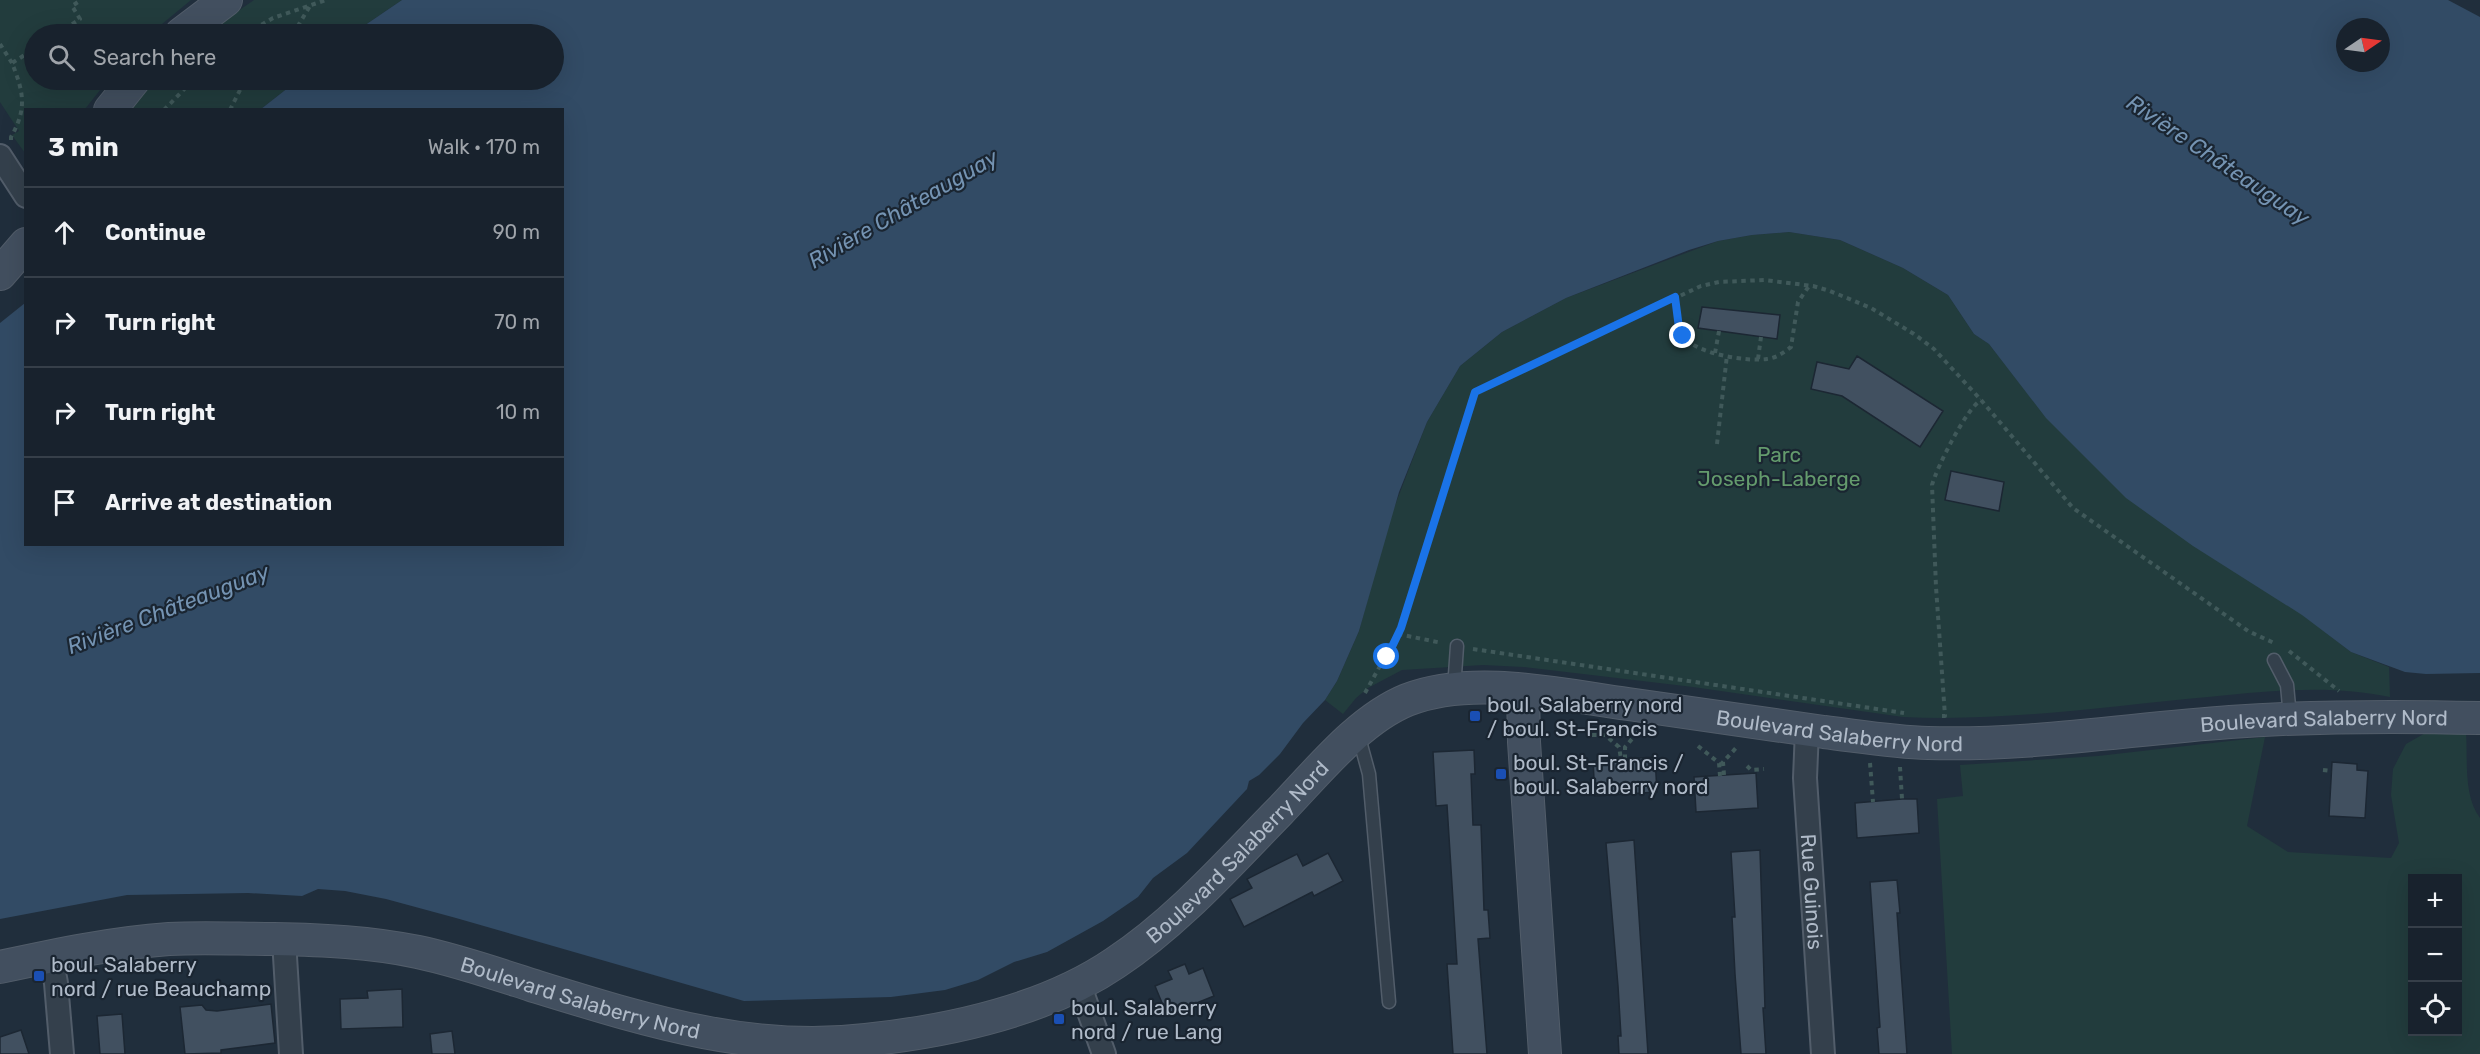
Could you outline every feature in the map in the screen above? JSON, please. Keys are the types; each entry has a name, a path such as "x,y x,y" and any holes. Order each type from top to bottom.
{"street":[{"path":"194,24 226,0"},
{"path":"112,108 126,90"},
{"path":"8,152 24,191"},
{"path":"0,274 24,246"},
{"name":"Boulevard Salaberry Nord","path":"0,967 114,945 164,939 284,940 380,945 438,957 678,1027 757,1042 810,1049 956,1025 1013,1009 1077,984 1123,958 1166,923 1218,874 1358,733 1394,706 1425,694 1454,689 1560,694 1807,730 1894,731 1992,742 2290,718 2480,718"},
{"path":"1523,691 1525,765 1545,1054"},
{"name":"Rue Guinois","path":"1807,730 1805,778 1823,1054"},
{"path":"284,940 291,1054"},
{"path":"51,956 63,1054"},
{"path":"1077,984 1104,1054"}],"lane":[{"path":"1454,689 1457,646"},
{"path":"2274,660 2287,685 2290,718"},
{"path":"1358,733 1369,774 1389,1002"}],"path":[{"path":"72,24 80,19 72,6 81,0"},
{"path":"263,24 273,18 326,0"},
{"path":"299,24 310,5"},
{"path":"0,45 12,63 23,97 20,120 11,137 8,152"},
{"path":"12,63 24,55"},
{"path":"166,108 183,90"},
{"path":"231,108 240,90"},
{"path":"1368,688 1398,634 1475,392 1675,297 1719,282 1764,280 1809,286 1848,297 1914,334 1948,363 2073,508 2248,631 2277,644"},
{"path":"1675,297 1679,328 1692,345 1715,354 1758,360 1775,357 1791,347 1798,302 1809,286"},
{"path":"1715,354 1719,331"},
{"path":"1758,360 1761,337"},
{"path":"1717,444 1727,356"},
{"path":"1935,716 1945,716 1946,702 1937,610 1932,485 1936,472 1970,411 1981,400"},
{"path":"1398,634 1406,636"},
{"path":"2287,649 2336,690"},
{"path":"1529,659 1894,731"},
{"path":"1592,735 1605,735 1619,747 1623,759 1625,747 1638,735 1639,728"},
{"path":"1894,731 1902,800"},
{"path":"1872,802 1894,731"},
{"path":"1698,746 1719,763 1722,775 1724,762 1736,748 1745,748"},
{"path":"1747,766 1751,770 1764,769"},
{"path":"2323,770 2332,771"}],"green space":[{"path":"0,0 191,0 162,24 24,24 24,90 100,90 86,108 24,108 24,152 12,135 19,131 0,102"},
{"path":"254,0 402,0 367,24 219,24"},
{"path":"147,90 285,90 262,108 130,108"},
{"name":"Parc Joseph-Laberge","path":"1789,232 1840,240 1903,268 1948,295 1974,334 1989,344 2046,417 2351,652 2389,667 2390,697 2345,691 2300,690 2018,715 1903,717 1693,687 1523,667 1483,665 1402,670 1368,688 1343,714 1325,700 1337,681 1359,631 1389,521 1427,422 1460,366 1502,332 1566,298 1718,241"},
{"path":"2427,732 2466,732 2469,788 2471,799 2480,818 2480,1054 1952,1054 1937,799 1963,796 1960,765 2098,756 2265,737 2247,826 2288,852 2391,858 2399,843 2391,795 2393,769 2406,744"}],"water":[{"name":"Rivière Châteauguay","path":"402,0 2448,0 2480,17 2480,673 2405,672 2351,652 2302,615 2193,546 2126,498 2046,418 1989,344 1974,334 1948,295 1903,268 1840,240 1789,232 1752,235 1718,241 1689,250 1566,298 1502,332 1460,366 1427,422 1399,492 1359,631 1337,681 1325,700 1303,723 1280,754 1259,775 1249,781 1247,789 1187,853 1153,878 1138,897 1103,921 1047,952 1014,962 978,980 945,990 891,997 744,1001 386,899 345,891 318,889 302,896 248,893 127,895 0,919 0,323 24,304 24,546 564,546 564,108 262,108 285,90 564,90 564,24 367,24"}],"building":[{"path":"1702,307 1780,315 1777,339 1698,328"},
{"path":"1857,356 1943,411 1920,447 1842,396 1811,389 1817,362 1849,369"},
{"path":"1951,471 2004,482 1999,511 1945,500"},
{"path":"1474,750 1475,774 1471,774 1473,825 1481,825 1484,910 1488,910 1490,938 1478,939 1487,1054 1453,1054 1447,964 1457,964 1447,805 1436,806 1433,752"},
{"path":"1655,757 1657,792 1595,796 1593,761"},
{"path":"2332,762 2357,764 2357,770 2368,771 2365,818 2329,816"},
{"path":"1756,773 1758,808 1696,812 1694,777"},
{"path":"1917,799 1919,833 1857,838 1855,803"},
{"path":"1634,840 1648,1054 1619,1054 1618,1036 1621,1036 1618,986 1606,843"},
{"path":"1760,850 1766,1054 1741,1054 1732,917 1735,917 1731,852"},
{"path":"1328,853 1343,881 1314,896 1312,892 1244,927 1230,899 1252,888 1247,879 1297,854 1303,866"},
{"path":"1897,880 1900,913 1897,913 1907,1054 1879,1054 1877,1028 1880,1027 1870,882"},
{"path":"1185,964 1189,974 1203,968 1214,996 1167,1015 1155,986 1172,979 1168,971"},
{"path":"402,989 403,1027 341,1029 340,999 368,998 367,991"},
{"path":"271,1004 275,1043 221,1050 221,1053 185,1054 180,1007 202,1005 206,1010 217,1011"},
{"path":"122,1014 125,1054 100,1054 97,1016"},
{"path":"21,1030 29,1054 0,1054 0,1037"},
{"path":"452,1031 455,1054 432,1054 430,1034"}],"place":[{"name":"boul. Salaberry nord / boul. St-Francis","path":"1475,716"},
{"name":"boul. St-Francis / boul. Salaberry nord","path":"1501,774"},
{"name":"boul. Salaberry nord / rue Beauchamp","path":"39,976"},
{"name":"boul. Salaberry nord / rue Lang","path":"1059,1019"}],"route":[{"path":"1387,657 1401,628 1475,392 1675,297 1679,328 1683,336"}]}
